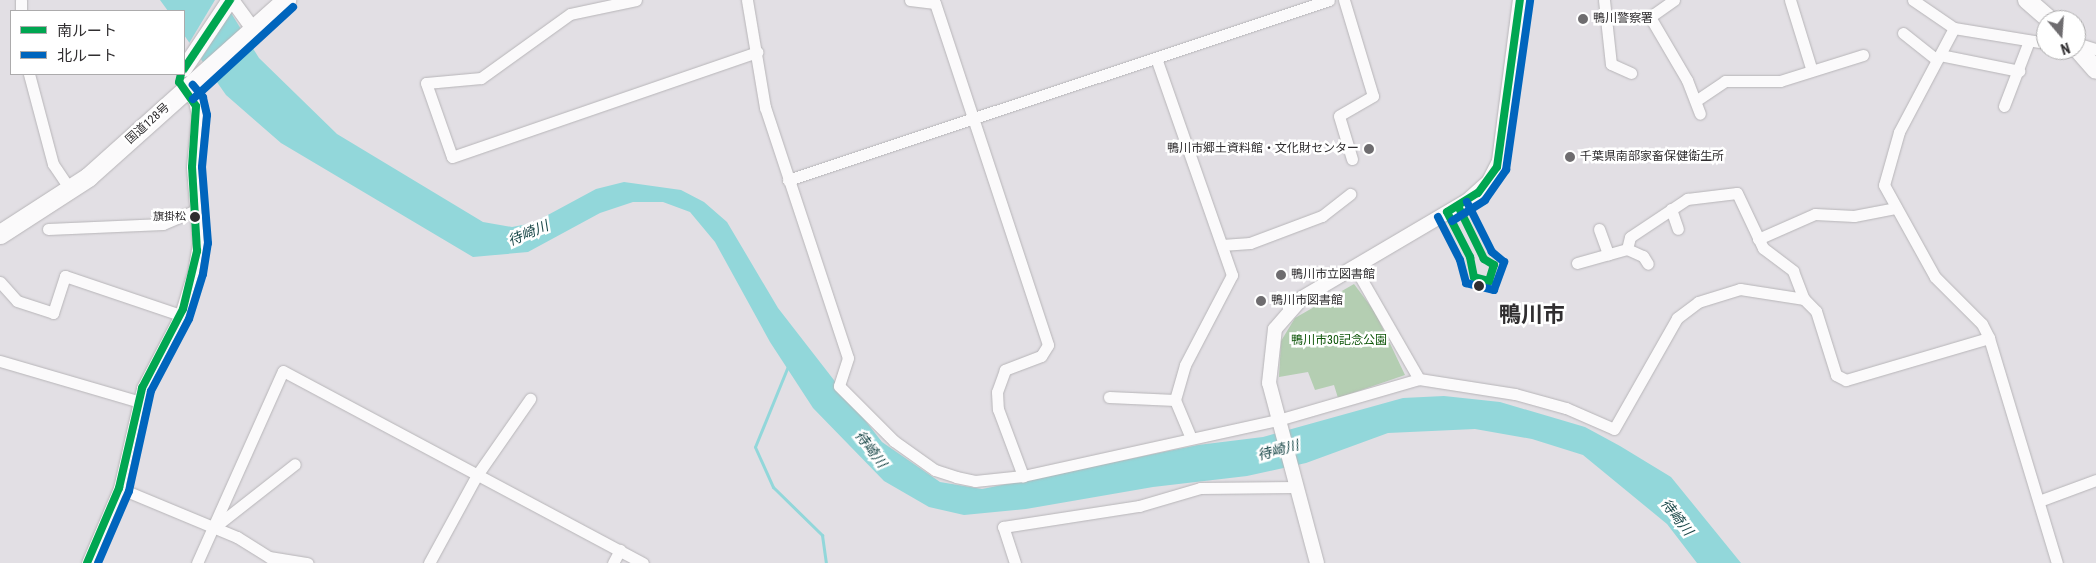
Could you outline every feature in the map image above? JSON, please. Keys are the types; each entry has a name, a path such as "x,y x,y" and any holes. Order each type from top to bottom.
{"highway":[{"name":"国道128号","path":"0,234 71,191 188,75 250,32 286,0"}],"main road":[{"path":"2027,0 2038,10"},
{"path":"188,75 229,2"},
{"path":"2086,59 2096,70"}],"street":[{"path":"636,0 570,14 481,78 426,83 452,157 757,52"},
{"path":"747,0 765,108 848,358 839,386 894,441 935,470 975,481 1023,476 1191,438 1279,422 1419,380 1515,394 1566,408 1614,429 1668,332 1687,309 1740,289 1804,299"},
{"path":"910,0 935,3 1048,345 1041,356 1005,370 997,392 998,408 1023,476"},
{"path":"788,180 1329,0"},
{"path":"1344,0 1373,96 1339,116 1352,158"},
{"path":"1317,563 1294,485 1268,364 1274,329 1302,298 1473,198 1494,173 1520,0"},
{"path":"1604,0 1612,64 1631,73"},
{"path":"1674,0 1650,17 1697,100 1700,114"},
{"path":"1790,0 1811,68"},
{"path":"1913,0 1954,28 2036,42"},
{"path":"229,2 250,32"},
{"path":"1954,28 1899,132 1883,176 1896,208 1935,277 1982,324 1989,338 2058,563"},
{"path":"1903,33 1939,58 2019,71"},
{"path":"2004,106 2029,41"},
{"path":"1697,100 1725,81 1780,81 1811,68 1863,55"},
{"path":"1156,58 1231,268 1230,281 1185,365 1175,400 1191,438"},
{"path":"29,75 53,164 71,191"},
{"path":"87,563 119,488 138,401 180,315 198,251 194,211 196,106 188,75"},
{"path":"1627,249 1630,237 1686,199 1736,193 1758,239 1767,253 1793,271 1804,299 1816,310 1836,375 1846,380 1989,338"},
{"path":"1222,245 1250,243 1322,216 1350,194"},
{"path":"1758,239 1815,214 1854,216 1896,208"},
{"path":"1670,209 1678,229"},
{"path":"48,229 163,224 194,211"},
{"path":"1600,229 1608,254"},
{"path":"1577,263 1627,249 1644,256 1648,264"},
{"path":"1354,266 1419,380"},
{"path":"0,282 17,301 53,313 65,276 180,315"},
{"path":"0,361 138,401"},
{"path":"197,563 284,371 643,563"},
{"path":"1109,397 1175,400"},
{"path":"428,563 477,475 530,399"},
{"path":"214,527 295,464"},
{"path":"2039,501 2096,480"},
{"path":"1015,563 1003,528 1139,506 1200,488 1294,485"},
{"path":"119,488 214,527 269,557 308,563"},
{"path":"613,563 620,550"}],"green space":[{"name":"鴨川市30記念公園","path":"1354,284 1375,312 1405,375 1338,398 1334,385 1315,390 1308,372 1279,377 1281,341 1295,318"}],"water":[{"name":"待崎川","path":"160,0 223,0 259,58 337,134 483,222 512,227 533,223 596,189 624,182 681,190 704,202 727,222 778,308 882,442 940,482 982,489 1198,445 1263,437 1403,398 1444,396 1500,402 1585,427 1620,446 1671,477 1741,563 1697,563 1667,524 1583,455 1532,439 1475,429 1388,433 1306,463 1247,476 1153,487 1026,509 964,515 929,507 884,481 813,408 770,342 715,242 690,212 663,202 633,202 600,213 528,252 473,257 281,143 226,95 185,36 185,10 167,10"}],"pier":[{"path":"215,0 226,0 232,10 199,62 188,45"}],"waterway":[{"path":"788,366 755,447 773,487 822,535 826,563"}],"transit line":[{"name":"南ルート","path":"185,68 230,0"},
{"name":"南ルート","path":"1447,212 1478,193 1497,167 1520,0"},
{"name":"北ルート","path":"1452,221 1485,200 1506,170 1530,1"},
{"name":"北ルート","path":"193,99 293,7"},
{"name":"南ルート","path":"87,563 119,488 142,388 183,309 197,251 192,167 196,106 179,82 181,75"},
{"name":"北ルート","path":"98,563 129,491 151,391 189,319 203,274 208,243 202,167 207,115 203,97 193,85"},
{"name":"北ルート","path":"1438,217 1460,260 1466,283 1494,290 1504,262 1492,252 1467,202"},
{"name":"南ルート","path":"1447,212 1470,257 1474,277 1489,281 1494,265 1484,259 1458,206"}],"place":[{"name":"鴨川警察署","path":"1583,19"},
{"name":"鴨川市郷土資料館・文化財センター","path":"1369,149"},
{"name":"千葉県南部家畜保健衛生所","path":"1570,157"},
{"name":"旗掛松","path":"195,217"},
{"name":"鴨川市立図書館","path":"1281,275"},
{"name":"鴨川市図書館","path":"1261,301"}],"district":[{"name":"鴨川市","path":"1532,315"}]}
